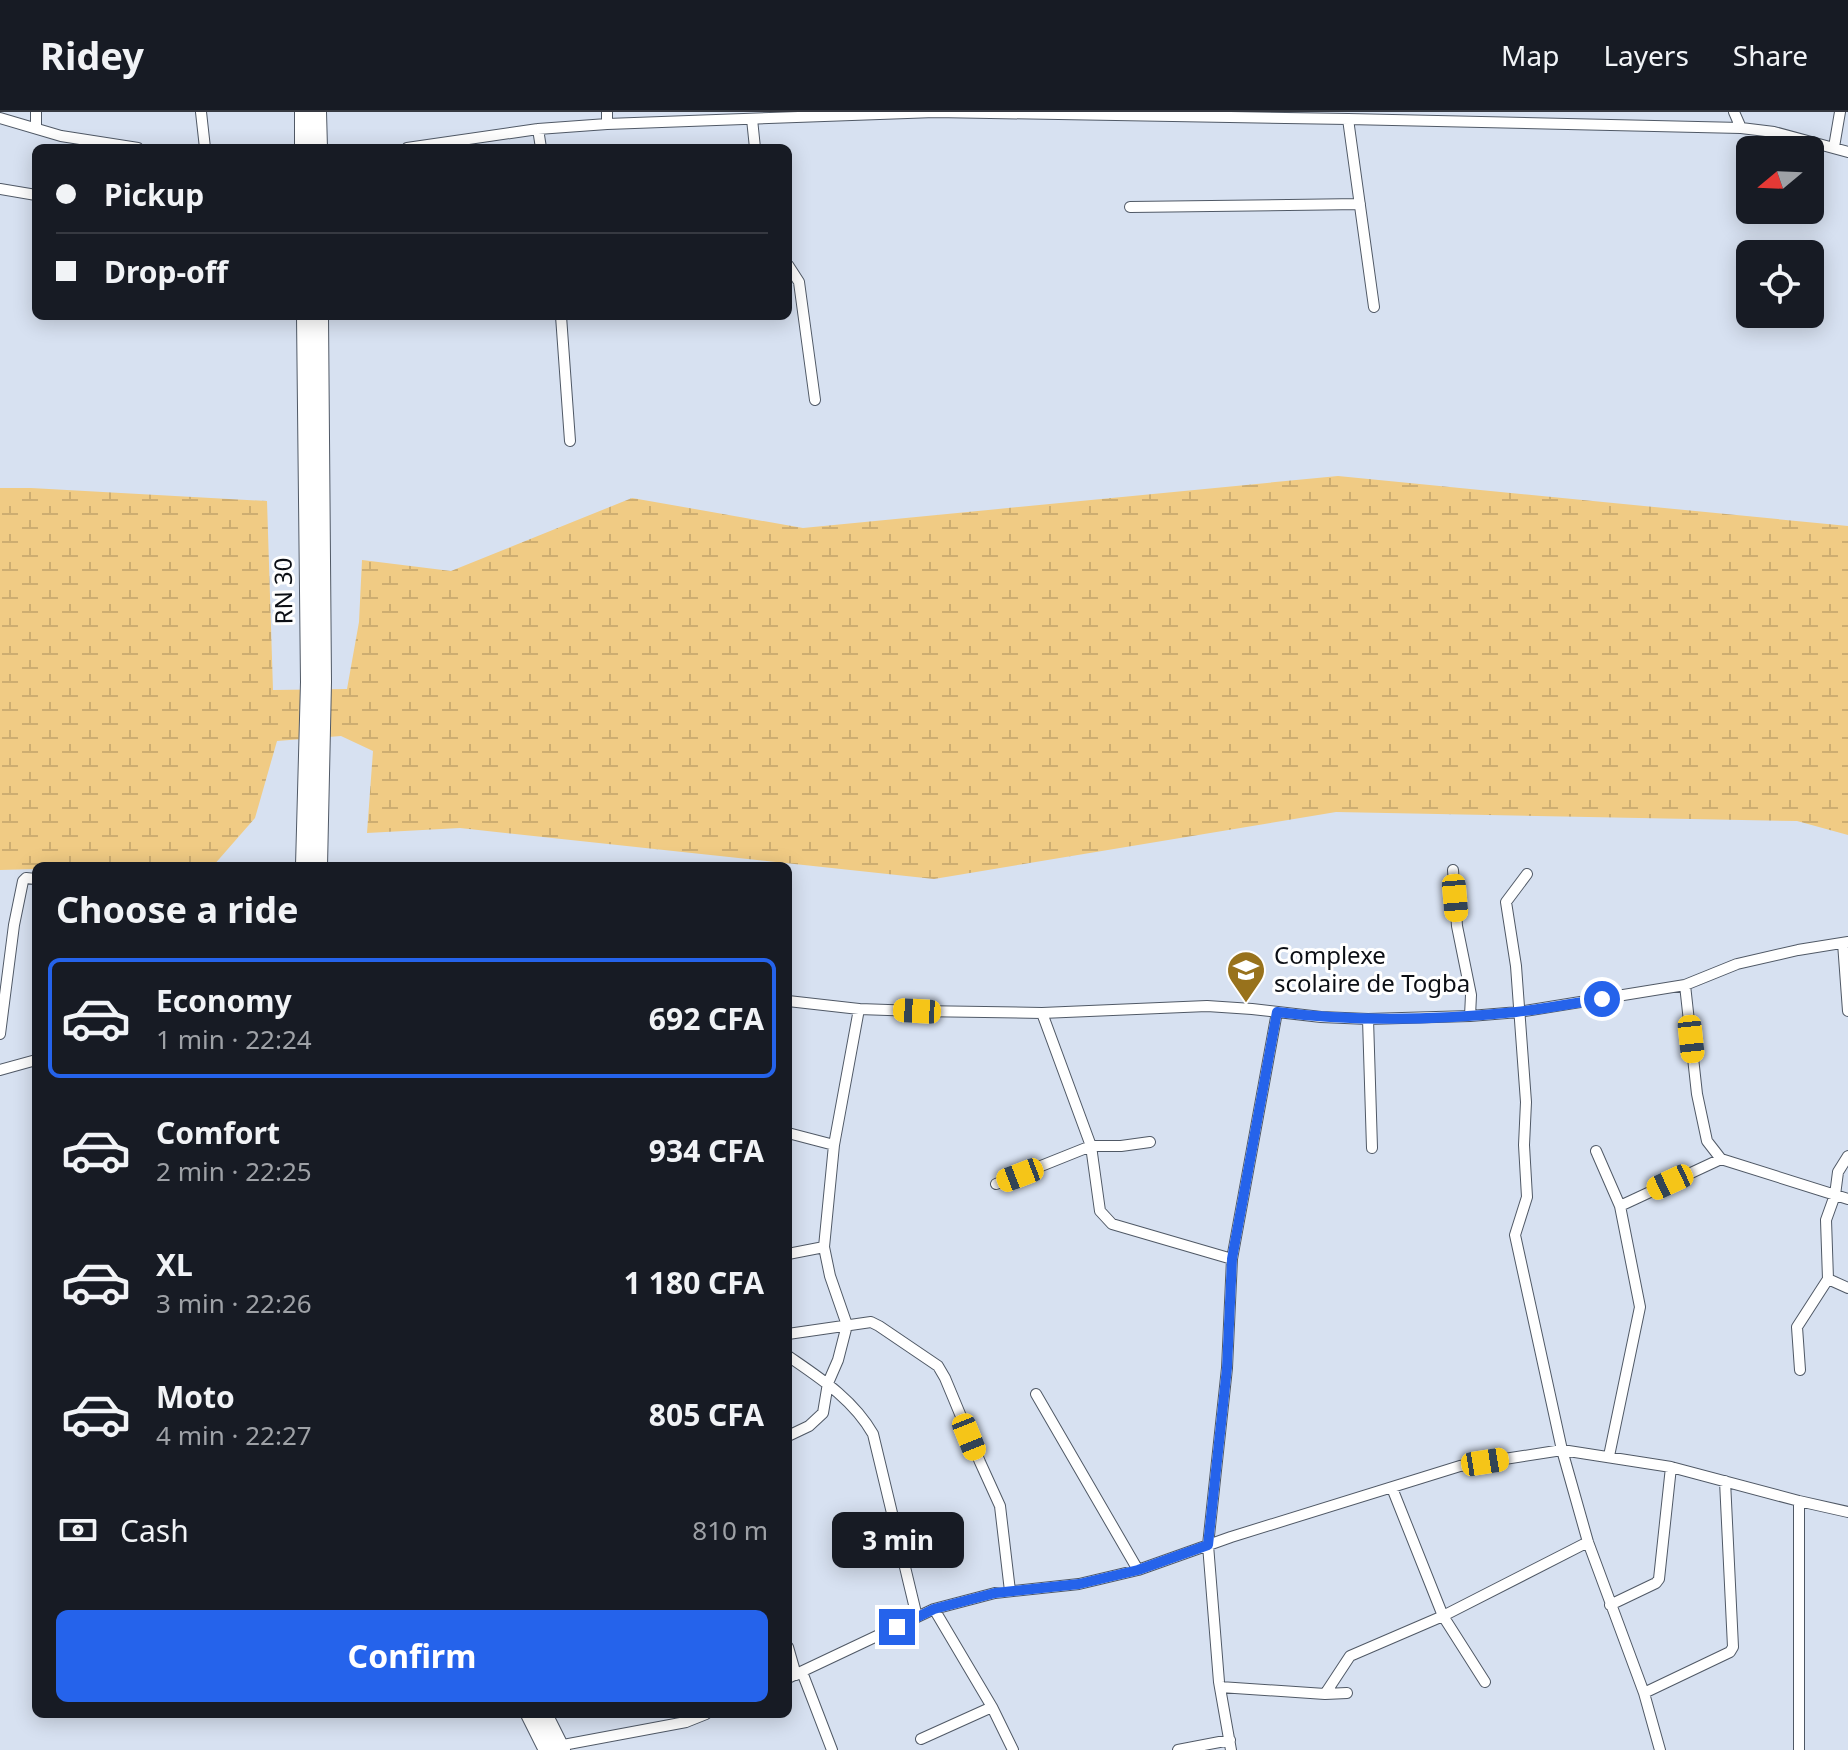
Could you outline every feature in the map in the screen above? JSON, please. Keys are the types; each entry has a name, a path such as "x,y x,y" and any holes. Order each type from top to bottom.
{"main road":[{"path":"303,112 303,144"},
{"path":"318,112 319,144"},
{"name":"RN 30","path":"305,320 316,682"},
{"name":"RN 30","path":"319,862 315,743 320,320"},
{"name":"RN 30","path":"304,862 315,743"},
{"path":"532,1718 552,1749"},
{"path":"545,1718 552,1749"}],"street":[{"path":"36,112 36,128"},
{"path":"201,112 205,144"},
{"path":"607,112 607,124"},
{"path":"435,144 538,129 607,124 935,112 1112,113 1348,119 1510,117 1617,126 1741,128 1774,132 1848,152"},
{"path":"1734,112 1741,128"},
{"path":"1834,147 1840,112"},
{"path":"0,118 61,136 112,144"},
{"path":"752,119 755,144"},
{"path":"1348,119 1374,307"},
{"path":"538,129 540,144"},
{"path":"0,189 32,194"},
{"path":"1130,207 1360,204"},
{"path":"792,271 799,282 815,400"},
{"path":"561,320 570,441"},
{"path":"1453,870 1457,926 1471,995 1470,1016"},
{"path":"1527,874 1506,902 1516,966 1526,1102 1524,1145 1527,1197 1515,1235 1562,1450 1588,1542 1644,1693 1660,1750"},
{"path":"0,1034 23,881 32,879"},
{"path":"792,1001 859,1009 917,1011 1042,1013 1207,1006 1368,1019 1470,1016 1519,1012 1685,985 1737,964 1846,943 1848,1011"},
{"path":"1685,985 1697,1094 1707,1141 1721,1159 1848,1199"},
{"path":"792,1434 809,1426 823,1413 828,1383 847,1325 830,1276 824,1247 834,1145 859,1009"},
{"path":"1178,1750 1230,1745 1220,1687 1208,1545 1227,1368 1232,1259 1277,1012"},
{"path":"1042,1013 1091,1146 1100,1211 1112,1224 1232,1259"},
{"path":"1368,1019 1372,1148"},
{"path":"0,1070 32,1061"},
{"path":"792,1134 834,1145"},
{"path":"996,1184 1091,1146 1150,1142"},
{"path":"1596,1151 1620,1206 1640,1307 1609,1456"},
{"path":"1800,1370 1797,1327 1828,1279 1826,1220 1835,1195 1838,1172 1848,1156"},
{"path":"1620,1206 1721,1159"},
{"path":"792,1253 824,1247"},
{"path":"1828,1279 1848,1288"},
{"path":"792,1333 875,1324 938,1366 1000,1506 1010,1591"},
{"path":"792,1359 828,1383 858,1411 873,1434 917,1617"},
{"path":"1036,1394 1138,1570"},
{"path":"832,1750 796,1675 934,1609 995,1593 1079,1584 1138,1570 1460,1466 1562,1450 1671,1467 1848,1512"},
{"path":"1610,1605 1659,1579 1671,1467"},
{"path":"1644,1693 1730,1652 1733,1647 1725,1481"},
{"path":"1392,1488 1443,1616 1485,1682"},
{"path":"1799,1501 1799,1750"},
{"path":"1325,1694 1350,1656 1443,1616 1588,1542"},
{"path":"934,1609 992,1707 1013,1750"},
{"path":"1220,1687 1347,1693"},
{"path":"921,1739 992,1707"},
{"path":"552,1749 696,1718"}],"green space":[{"path":"1338,476 1848,526 1848,835 1797,821 1336,812 934,879 460,828 367,833 373,751 341,736 277,741 255,818 216,862 32,862 32,869 0,870 0,488 267,501 273,690 347,689 359,622 362,560 451,571 632,498 803,528"}],"place":[{"name":"Complexe scolaire de Togba","path":"1246,1004"}],"route":[{"path":"897,1627 934,1609 995,1593 1079,1584 1138,1570 1208,1545 1227,1368 1232,1259 1277,1012 1368,1019 1470,1016 1602,999"}]}
